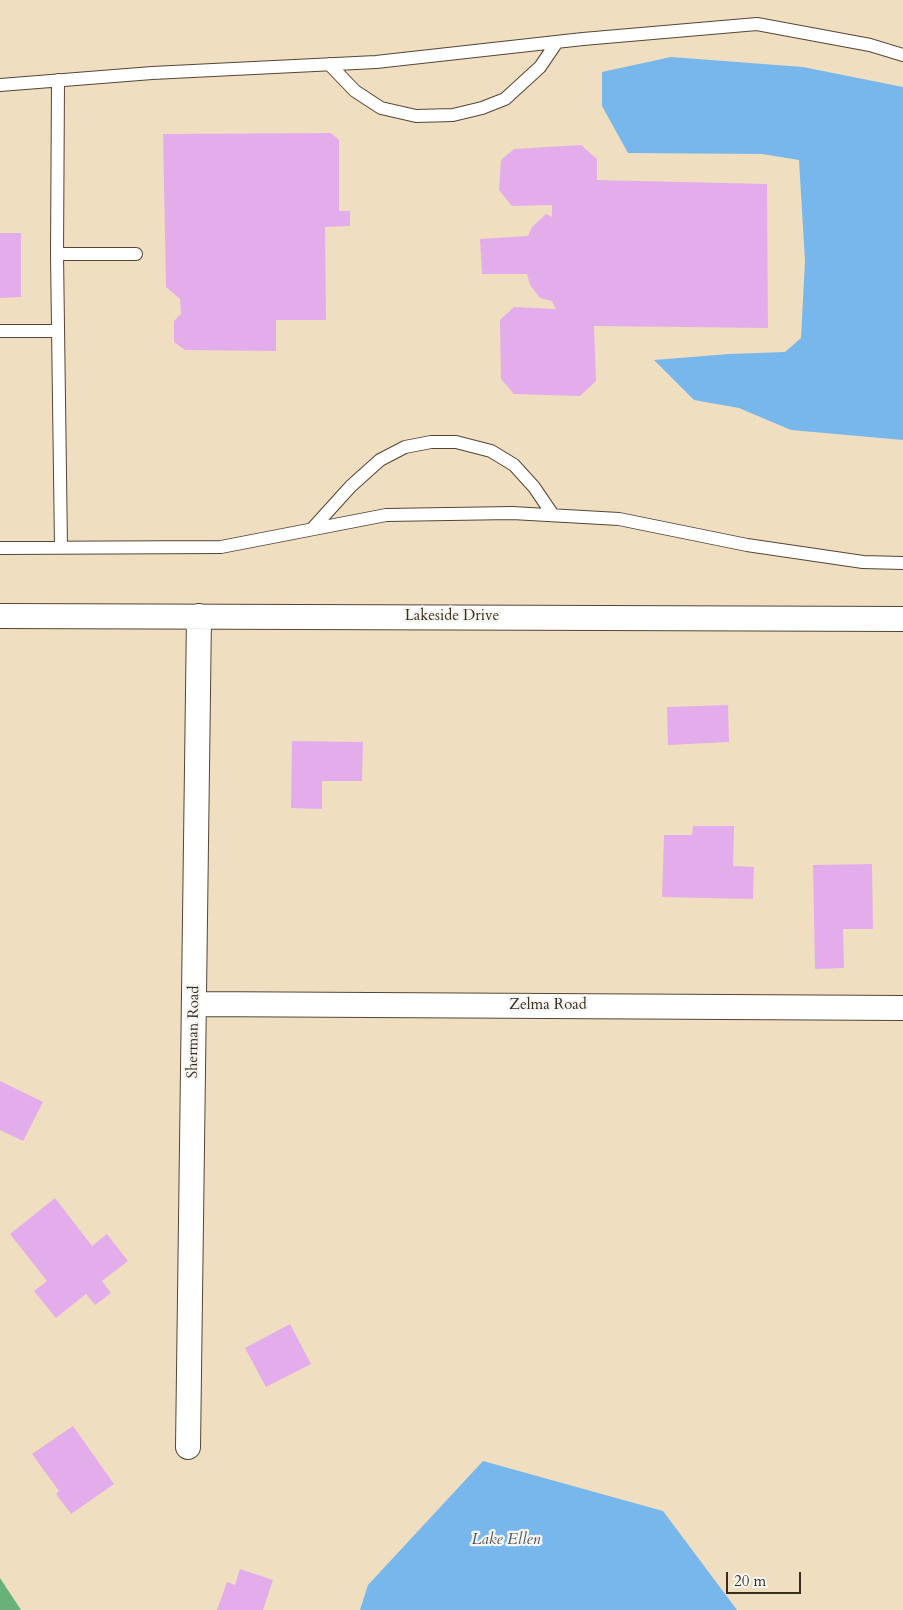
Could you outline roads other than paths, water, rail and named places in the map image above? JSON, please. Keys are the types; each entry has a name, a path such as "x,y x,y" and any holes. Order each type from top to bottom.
{"street":[{"name":"Lakeside Drive","path":"0,616 903,619"},
{"name":"Sherman Road","path":"188,1447 199,616"},
{"name":"Zelma Road","path":"194,1004 903,1008"}],"lane":[{"path":"0,85 152,73 376,62 557,42 756,24 870,45 903,55"},
{"path":"329,64 354,91 381,108 416,116 453,115 505,100 540,66 557,42"},
{"path":"58,80 57,254 61,547"},
{"path":"57,254 136,254"},
{"path":"0,331 58,331"},
{"path":"312,529 351,486 380,460 405,447 431,442 456,442 491,451 514,465 534,487 553,515"},
{"path":"0,548 221,547 386,515 512,513 619,519 767,548 864,562 903,562"}],"water":[{"path":"671,57 803,67 903,87 903,440 791,430 739,408 694,400 654,360 785,352 801,338 805,261 799,160 762,154 628,153 602,106 602,72"},
{"name":"Lake Ellen","path":"483,1461 663,1511 737,1610 360,1610 368,1585"}]}
